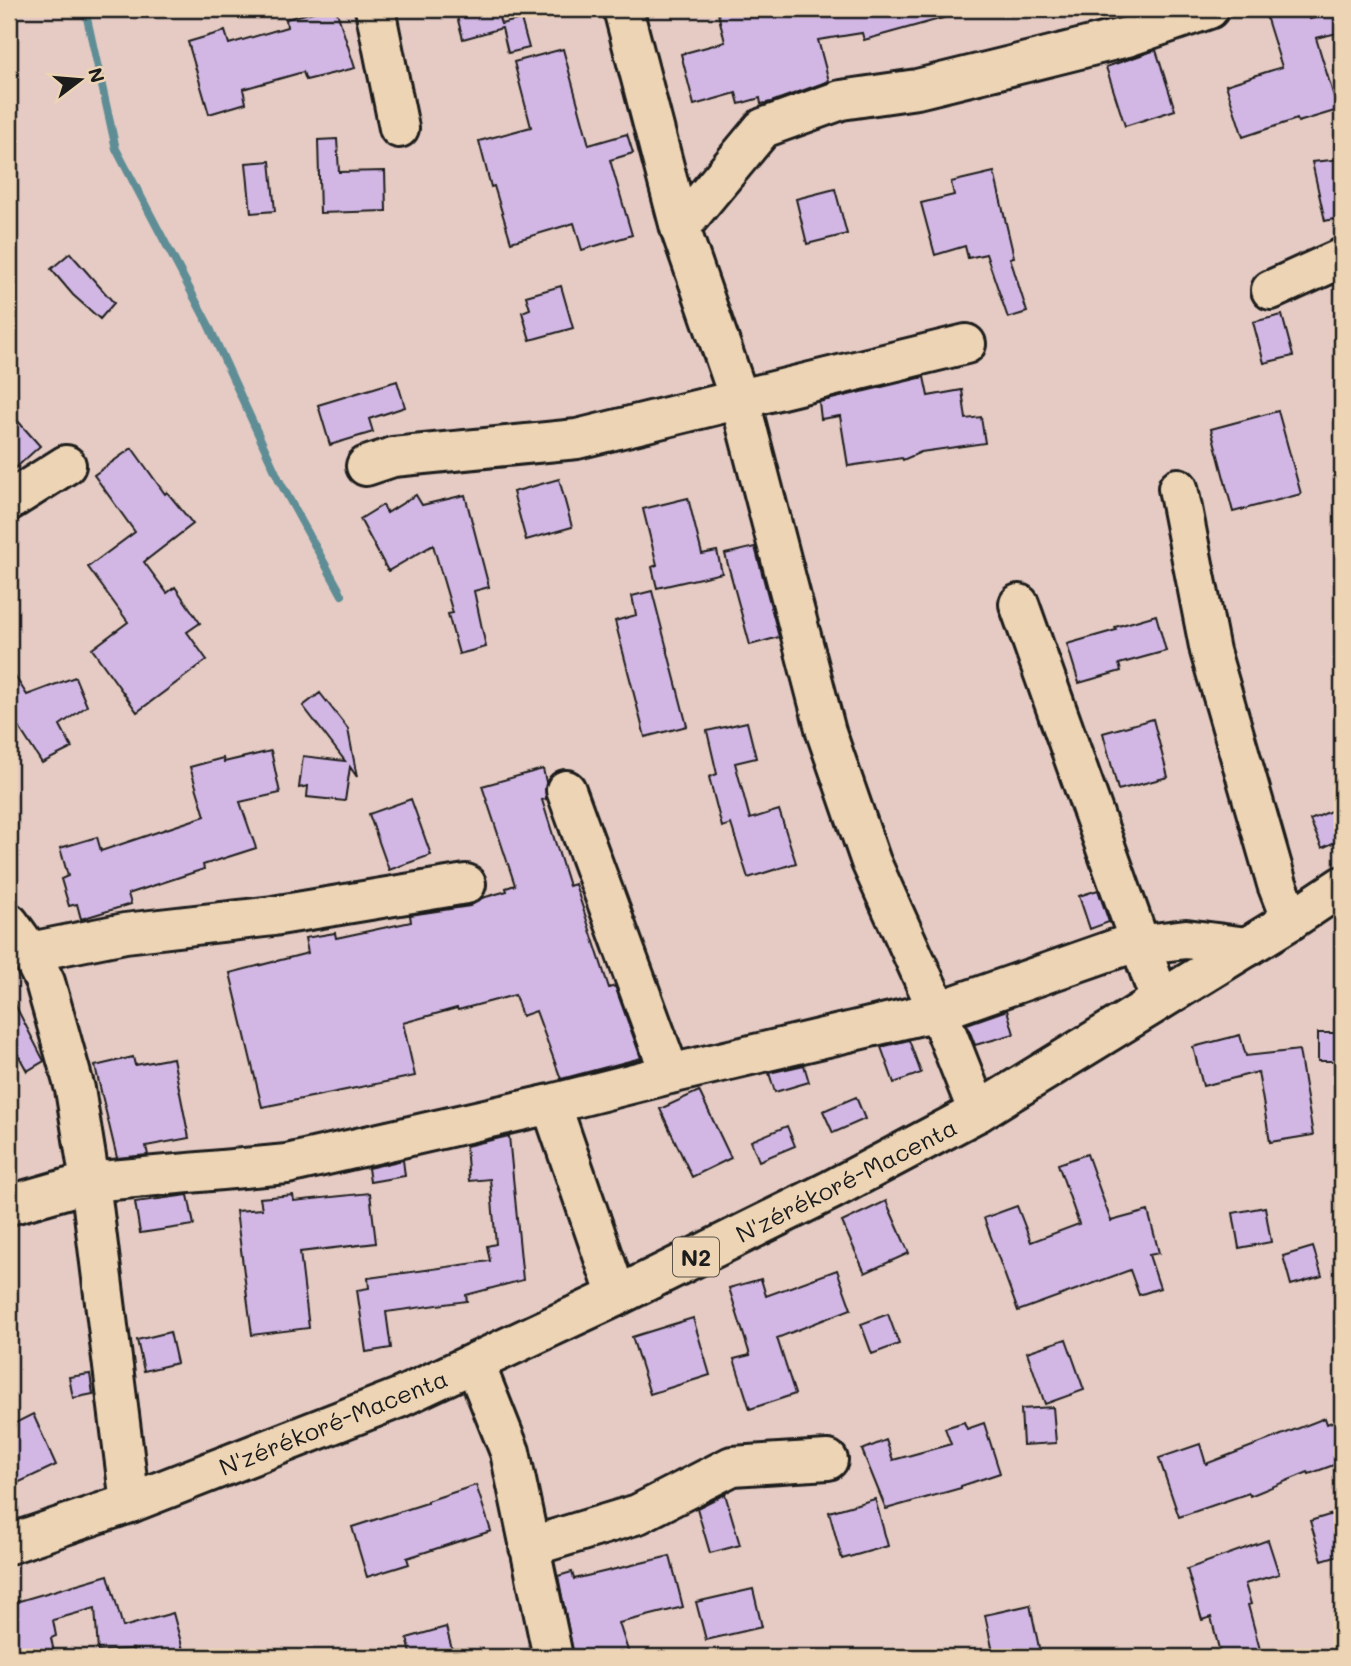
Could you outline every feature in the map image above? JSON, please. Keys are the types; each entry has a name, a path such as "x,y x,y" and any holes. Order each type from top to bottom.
{"main road":[{"path":"375,9 399,128"},
{"path":"623,9 680,228 740,401 826,732 871,862 938,1011 978,1112"},
{"path":"680,228 763,128 841,100 917,89 1002,68 1127,37 1209,9"},
{"path":"1270,290 1342,258"},
{"path":"366,466 393,457 577,439 966,344"},
{"path":"9,501 66,465"},
{"path":"1178,488 1210,651 1277,884 1291,920"},
{"path":"1019,604 1160,1000"},
{"path":"566,790 670,1074"},
{"path":"130,1503 90,1182 75,1089 45,982 19,937 125,933 273,916 466,884"},
{"name":"N'zérékoré-Macenta","path":"9,1544 130,1503 399,1398 617,1296 831,1190 978,1112 1342,886"},
{"path":"9,1205 90,1182 287,1164 551,1104 938,1011 1121,947 1186,939 1247,947"},
{"path":"551,1104 617,1296"},
{"path":"475,1364 510,1452 553,1657"},
{"path":"529,1547 638,1514 732,1466 828,1460"}],"building":[{"path":"325,9 336,9 355,68 306,80 303,72 243,89 246,103 209,114 188,42 225,31 229,44 287,27 286,19"},
{"path":"455,9 496,9 501,24 521,19 529,48 508,53 502,28 463,39"},
{"path":"717,9 953,9 954,15 864,40 862,33 818,40 829,81 771,102 761,104 760,98 739,104 736,93 694,105 681,54 725,42"},
{"path":"1096,9 1142,9 1099,21"},
{"path":"1278,9 1307,9 1310,19 1342,11 1342,32 1316,38 1338,110 1298,122 1297,119 1243,137 1226,85 1282,67 1265,13"},
{"path":"563,49 589,145 627,134 633,153 610,160 632,235 582,250 574,223 511,242 494,186 491,187 479,141 531,127 514,62"},
{"path":"1156,50 1175,110 1125,126 1106,67"},
{"path":"337,139 339,172 385,171 386,211 320,213 318,140"},
{"path":"1342,159 1342,217 1325,221 1312,162"},
{"path":"270,161 275,211 251,213 246,163"},
{"path":"994,172 1014,257 1010,258 1027,312 1008,318 986,254 968,258 965,246 935,255 921,203 954,195 951,182"},
{"path":"835,189 847,234 807,244 796,199"},
{"path":"70,253 114,303 100,319 73,295 51,269"},
{"path":"561,286 573,328 530,340 522,312 530,309 526,296"},
{"path":"1282,315 1293,356 1264,363 1253,322"},
{"path":"924,377 928,396 962,390 966,419 981,417 985,443 921,452 903,460 848,466 840,416 821,419 819,402"},
{"path":"397,381 405,407 369,419 373,432 330,445 318,405"},
{"path":"9,411 40,446 9,474"},
{"path":"1278,411 1301,494 1233,512 1211,429"},
{"path":"132,448 165,494 167,492 193,524 144,562 167,593 175,587 200,623 187,632 207,660 137,712 92,649 128,622 88,567 135,532 94,475"},
{"path":"559,479 572,527 526,540 513,492"},
{"path":"416,495 422,505 465,495 489,587 474,591 486,647 459,654 448,614 453,613 433,545 388,571 360,519 383,505 387,513"},
{"path":"688,498 702,554 717,551 722,573 657,588 652,567 657,565 643,509"},
{"path":"755,547 779,637 750,645 725,554"},
{"path":"652,591 687,726 645,737 615,621 636,615 632,596"},
{"path":"1156,615 1166,651 1119,664 1121,671 1079,683 1067,644"},
{"path":"9,667 27,695 75,677 87,706 60,725 72,748 42,763 9,712"},
{"path":"320,693 348,729 357,777 350,767 345,801 307,797 308,786 299,788 303,756 345,761 303,706"},
{"path":"1153,719 1168,777 1118,790 1103,733"},
{"path":"747,722 756,758 735,763 750,819 779,810 796,863 748,878 731,824 722,827 709,777 717,774 707,731"},
{"path":"271,751 280,793 240,802 256,848 203,865 204,869 128,894 131,904 81,919 77,904 69,906 61,879 68,876 60,848 97,837 101,851 205,816 190,767 223,758 224,762"},
{"path":"543,769 546,799 542,800 569,886 575,884 609,988 615,986 641,1058 561,1079 536,1011 522,1016 515,995 403,1023 415,1076 262,1107 230,973 308,953 305,938 335,933 336,938 411,922 410,915 470,906 482,898 507,891 506,888 515,885 482,786"},
{"path":"411,799 431,855 389,870 369,814"},
{"path":"1342,806 1342,839 1322,848 1310,820"},
{"path":"1098,890 1109,922 1090,929 1079,896"},
{"path":"9,993 44,1061 27,1071 9,1038"},
{"path":"1007,1010 1014,1034 975,1045 967,1024"},
{"path":"1318,1033 1342,1033 1342,1061 1318,1061"},
{"path":"1240,1035 1246,1056 1299,1050 1313,1135 1270,1142 1258,1072 1203,1086 1193,1047"},
{"path":"909,1040 921,1073 894,1083 881,1047"},
{"path":"133,1057 135,1065 173,1058 189,1138 146,1146 148,1155 117,1158 95,1066"},
{"path":"804,1065 809,1082 775,1092 769,1073"},
{"path":"699,1091 731,1158 692,1177 660,1109"},
{"path":"856,1097 865,1119 833,1133 823,1111"},
{"path":"787,1126 795,1146 759,1161 751,1141"},
{"path":"509,1136 523,1280 466,1295 467,1301 386,1312 391,1348 366,1352 357,1290 369,1288 368,1278 490,1261 487,1246 496,1244 490,1179 469,1181 466,1146"},
{"path":"1087,1154 1111,1221 1148,1211 1159,1253 1149,1255 1160,1288 1139,1295 1130,1270 1018,1311 984,1218 1017,1206 1031,1242 1079,1224 1058,1164"},
{"path":"403,1160 405,1176 370,1182 368,1168"},
{"path":"370,1193 376,1243 300,1252 309,1328 252,1335 236,1211 262,1209 260,1198 293,1195 294,1201"},
{"path":"188,1195 194,1225 140,1233 135,1202"},
{"path":"886,1201 909,1253 865,1273 842,1222"},
{"path":"1265,1207 1271,1242 1239,1248 1233,1213"},
{"path":"1313,1247 1322,1276 1291,1285 1283,1256"},
{"path":"837,1270 851,1309 777,1338 795,1394 750,1409 734,1359 750,1355 729,1288 761,1279 766,1296"},
{"path":"888,1314 899,1344 872,1354 861,1324"},
{"path":"693,1318 710,1375 650,1394 632,1337"},
{"path":"170,1332 177,1363 144,1371 137,1340"},
{"path":"1066,1339 1084,1390 1045,1404 1027,1352"},
{"path":"90,1374 93,1394 73,1398 69,1377"},
{"path":"1053,1407 1056,1443 1023,1445 1021,1409"},
{"path":"33,1414 56,1465 9,1487 9,1426"},
{"path":"1325,1418 1327,1424 1342,1418 1342,1462 1309,1474 1308,1472 1250,1496 1249,1493 1179,1517 1159,1458 1200,1444 1206,1464"},
{"path":"964,1422 967,1429 984,1423 1000,1473 961,1488 886,1509 862,1450 886,1440 893,1460 951,1444 945,1428"},
{"path":"476,1485 491,1531 407,1558 409,1564 367,1577 352,1527"},
{"path":"725,1494 740,1545 710,1553 697,1508"},
{"path":"875,1499 888,1546 842,1559 829,1512"},
{"path":"1342,1511 1342,1554 1322,1560 1310,1521"},
{"path":"1268,1540 1279,1574 1245,1584 1262,1657 1221,1657 1211,1617 1202,1620 1187,1569"},
{"path":"670,1556 683,1607 619,1623 630,1657 574,1657 558,1576 572,1572 574,1579"},
{"path":"108,1575 123,1627 173,1613 185,1657 135,1657 133,1649 98,1651 95,1608 53,1620 56,1636 51,1638 55,1657 9,1657 9,1604"},
{"path":"753,1589 762,1627 706,1640 696,1602"},
{"path":"1030,1605 1041,1657 994,1657 985,1615"},
{"path":"446,1627 454,1657 412,1657 407,1638"}],"waterway":[{"path":"85,9 116,149 207,322 280,482 342,595"}]}
